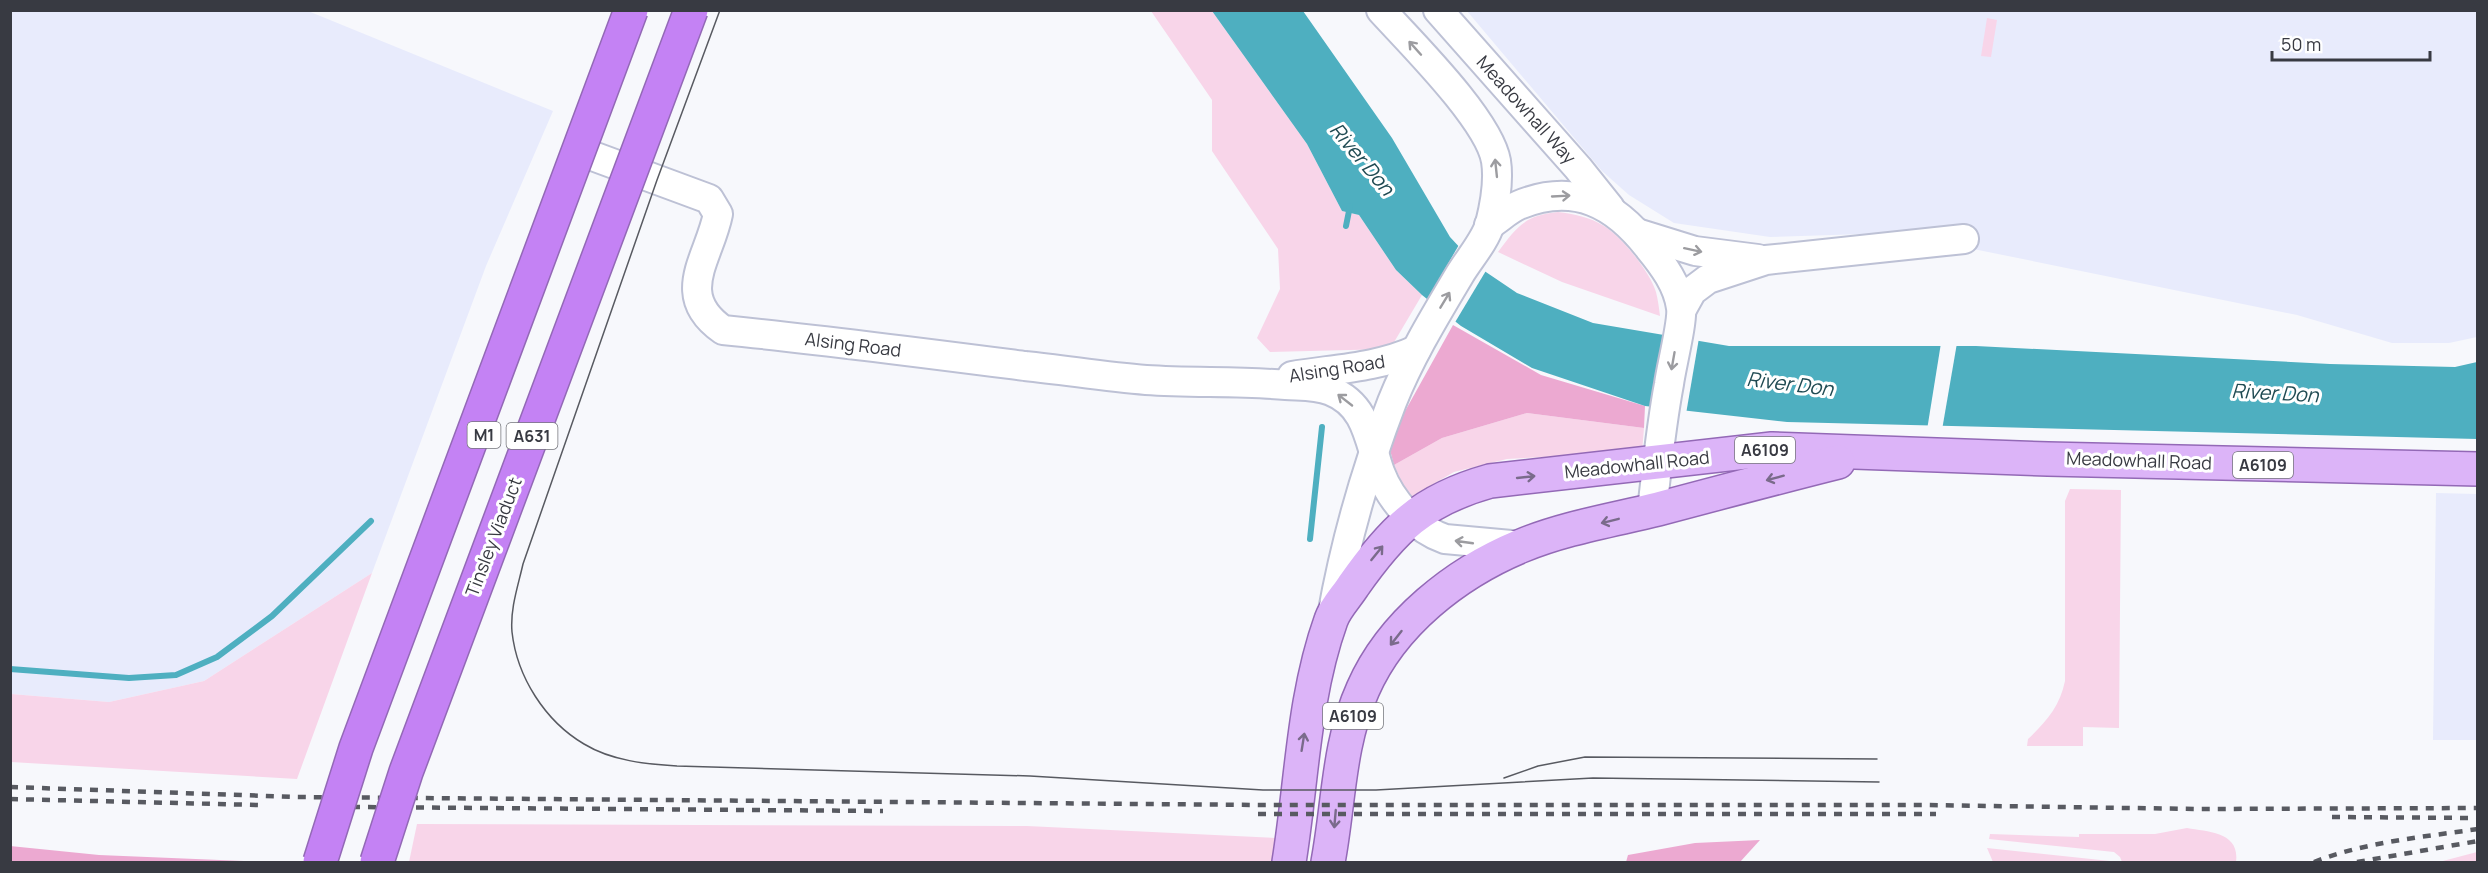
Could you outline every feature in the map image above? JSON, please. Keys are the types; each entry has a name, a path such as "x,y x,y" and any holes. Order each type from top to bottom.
{"highway":[{"path":"320,862 356,748 631,10"},
{"name":"M1","path":"332,862 366,750 643,10"},
{"name":"Tinsley Viaduct","path":"367,862 397,768 679,10"},
{"name":"Tinsley Viaduct","path":"378,862 410,761 691,10"}],"main road":[{"name":"Meadowhall Road","path":"1289,862 1302,746 1312,691 1331,618 1368,564 1411,519 1436,500 1462,489 1490,481 1772,449 2478,469"},
{"name":"Meadowhall Road","path":"1328,862 1334,834 1339,769 1363,689 1380,659 1414,615 1453,583 1522,546 1872,453"}],"street":[{"name":"Meadowhall Way","path":"1374,449 1416,350 1489,225 1497,179 1496,159 1486,135 1449,85 1381,10"},
{"name":"Meadowhall Way","path":"1438,10 1578,168 1613,212"},
{"name":"Alsing Road","path":"590,154 680,186 709,199 718,214 715,231 696,282 700,307 710,321 723,330 833,341 937,356 1146,380 1257,382 1318,387 1331,391 1349,402 1368,429 1374,449"},
{"name":"Meadowhall Way","path":"1489,225 1518,205 1543,198 1567,195 1592,199 1613,212 1637,233 1673,282 1682,309 1663,414 1652,510"},
{"path":"1637,233 1695,251 1766,260"},
{"path":"1682,309 1692,291 1707,279 1766,260 1964,239"},
{"name":"Alsing Road","path":"1257,382 1378,363 1416,350"},
{"name":"Meadowhall Road","path":"1374,449 1381,473 1392,493 1411,519 1434,535 1444,539 1522,546"},
{"name":"Meadowhall Road","path":"1331,618 1342,558 1374,449"}],"shaded area":[{"path":"10,11 308,11 553,111 486,266 372,573 204,681 109,702 11,694"},
{"path":"1151,11 1212,11 1307,144 1342,211 1359,215 1396,270 1422,295 1390,349 1270,352 1257,338 1280,289 1278,249 1212,151 1212,100"},
{"path":"1467,11 2477,11 2477,337 2449,343 2392,343 2297,315 1895,233 1770,237 1674,223 1629,195 1602,171"},
{"path":"1987,18 1997,20 1991,57 1981,56"},
{"path":"1558,212 1593,220 1611,231 1627,246 1653,284 1660,316 1562,282 1498,252 1523,223 1538,216"},
{"path":"1453,325 1541,375 1645,406 1644,428 1527,413 1442,438 1394,465 1390,450 1404,413"},
{"path":"1527,413 1644,428 1642,452 1507,459 1454,472 1409,498 1394,465 1442,438"},
{"path":"2070,489 2121,490 2119,728 2083,727 2083,746 2027,746 2028,739 2056,706 2065,681 2065,501"},
{"path":"2436,493 2477,494 2477,740 2433,740"},
{"path":"372,573 297,779 11,762 11,694 109,702 204,681"},
{"path":"417,824 1027,826 1277,838 1272,862 409,862"},
{"path":"2187,828 2221,835 2228,839 2236,852 2236,862 2122,862 2114,852 1989,839 1990,834 2079,837 2079,834 2155,834"},
{"path":"1760,840 1740,862 1626,862 1628,855 1695,843"},
{"path":"10,846 99,855 267,862 11,862"},
{"path":"1987,848 2110,861 2111,862 1993,862"},
{"path":"2477,852 2477,862 2439,862"}],"water":[{"name":"River Don","path":"1212,11 1303,11 1392,138 1450,237 1477,266 1517,293 1593,323 1729,346 1976,346 2330,364 2455,367 2477,362 2477,439 1787,422 1645,406 1532,368 1461,326 1422,295 1396,270 1359,215 1342,211 1307,144"}],"pier":[{"path":"1460,243 1487,269 1454,324 1426,302"},
{"path":"1665,333 1699,338 1686,414 1652,410"},
{"path":"1941,343 1957,343 1942,430 1927,430"}],"waterway":[{"path":"1346,226 1350,206"},
{"path":"1310,539 1322,427"},
{"path":"10,669 129,678 176,675 217,657 272,616 371,521"}],"tram line":[{"path":"720,10 657,180 523,564 513,606 512,632 515,649 527,681 545,710 557,723 584,744 618,758 641,763 677,766 1030,776 1263,790 1376,790 1593,778 1879,782"},
{"path":"1504,778 1538,766 1585,757 1877,759"}],"railway":[{"path":"10,787 297,797 1264,805 2478,808"},
{"path":"10,799 259,805"},
{"path":"352,807 883,811"},
{"path":"1258,814 1936,814"},
{"path":"2332,817 2478,818"},
{"path":"2314,862 2374,845 2478,829"},
{"path":"2357,862 2478,841"}]}
